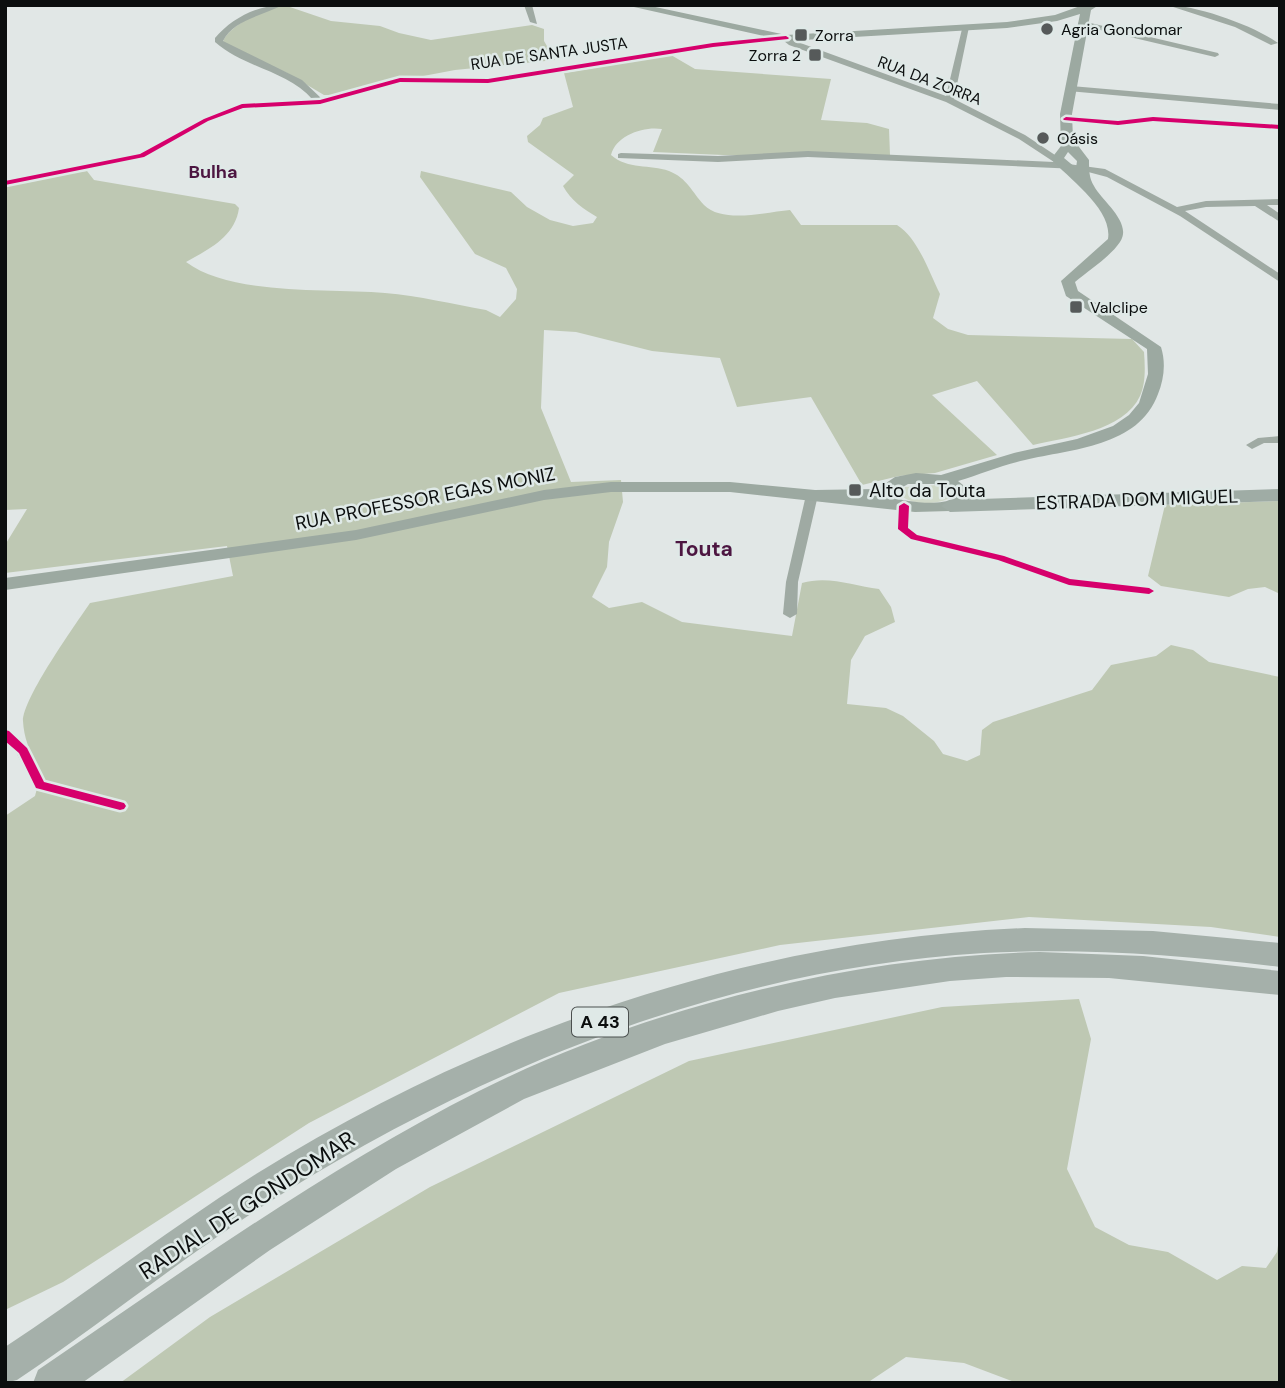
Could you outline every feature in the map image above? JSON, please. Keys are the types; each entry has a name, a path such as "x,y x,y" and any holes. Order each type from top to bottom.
{"highway":[{"name":"RADIAL DE GONDOMAR","path":"5,1368 267,1186 364,1128 450,1083 545,1042 649,1004 799,966 941,945 1016,940 1146,942 1280,955"},
{"name":"RADIAL DE GONDOMAR","path":"51,1383 302,1210 382,1160 476,1109 556,1071 640,1040 801,995 890,977 1004,965 1095,965 1192,971 1280,983"}],"main road":[{"path":"630,5 786,38 966,29 1040,21 1090,7"},
{"path":"991,465 957,495 899,500 905,481 943,480 991,465 1116,433 1139,416 1151,398 1158,362 1154,346 1071,293 1068,281 1115,240 1119,232 1116,223 1065,163 1066,120 1082,23 1090,7"},
{"path":"1065,163 1070,147 1066,138"},
{"path":"943,480 957,495"},
{"name":"RUA PROFESSOR EGAS MONIZ","path":"5,584 356,535 544,495 598,489 730,487 899,500"},
{"name":"ESTRADA DOM MIGUEL","path":"957,495 995,504 1280,495"}],"street":[{"path":"279,5 239,22 223,33 219,42 245,59 282,73 309,89 320,102"},
{"path":"528,5 534,22"},
{"path":"1171,5 1238,25 1274,43"},
{"path":"1082,23 1215,55"},
{"path":"949,100 966,29"},
{"name":"RUA DE SANTA JUSTA","path":"5,183 142,156 206,120 242,106 320,102 400,80 488,81 713,45 786,38"},
{"name":"RUA DA ZORRA","path":"786,38 792,43 949,100 988,118 1065,163 1109,175 1176,210 1280,279"},
{"path":"1071,89 1280,107"},
{"path":"1066,120 1118,123 1153,119 1280,127"},
{"path":"621,156 718,159 808,154 1065,163 1093,173 1109,175"},
{"path":"1258,202 1280,219"},
{"path":"1176,210 1206,204 1280,202"},
{"path":"1252,445 1262,440 1280,439"},
{"path":"790,614 792,582 812,495"},
{"path":"899,500 902,526 910,535 1001,558 1069,582 1149,591"},
{"path":"5,734 23,751 40,785 120,806"}],"green space":[{"path":"284,5 331,21 380,26 431,40 532,25 544,29 544,41 555,60 455,70 365,87 340,95 324,95 287,73 223,42 232,30 249,18"},
{"path":"671,55 695,69 831,79 821,120 867,123 889,129 890,155 723,155 653,152 662,129 655,128 632,133 619,142 611,155 618,160 675,174 685,181 704,205 722,214 745,215 790,210 801,225 897,225 911,238 927,266 940,294 933,318 948,329 968,335 1132,339 1144,352 1144,380 1140,396 1132,408 1108,425 1033,445 977,381 932,395 997,455 935,473 899,476 862,485 811,397 737,407 720,358 652,351 576,332 544,330 541,408 571,482 621,480 623,502 609,542 607,567 592,597 609,608 642,602 682,622 792,636 802,583 821,580 879,589 891,607 895,622 865,636 851,660 847,704 886,708 903,716 934,741 943,754 967,761 980,755 982,730 993,722 1092,690 1111,665 1156,656 1171,645 1193,650 1209,662 1280,677 1280,937 1211,927 1029,917 780,945 559,993 309,1123 63,1282 5,1310 5,816 35,796 41,773 25,735 25,710 51,662 90,603 233,576 227,546 5,573 5,545 27,509 5,510 5,183 8,180 87,171 94,180 235,204 239,208 237,218 227,234 212,247 186,262 205,273 254,285 398,294 486,310 500,317 516,299 517,289 506,268 475,254 420,177 421,171 511,192 527,207 550,220 573,226 593,223 597,217 574,200 563,186 574,175 528,142 527,136 540,125 543,118 573,107 564,73"},
{"path":"938,485 950,491 951,497 940,502 925,503 911,501 901,495 905,487"},
{"path":"1280,501 1280,594 1265,587 1248,589 1229,597 1161,586 1148,576 1165,505"},
{"path":"1079,999 1091,1039 1067,1169 1095,1227 1129,1245 1168,1252 1217,1280 1242,1266 1266,1268 1277,1252 1280,1232 1280,1383 1017,1383 964,1363 906,1357 867,1383 120,1383 210,1317 430,1187 689,1061 942,1007"}],"cycle path":[{"path":"5,183 142,156 206,120 242,106 320,102 400,80 488,81 713,45 786,38"},
{"path":"1066,119 1118,123 1153,119 1280,127"},
{"path":"904,506 903,529 914,537 1001,558 1069,582 1149,591"},
{"path":"5,734 23,751 40,785 120,806"}],"place":[{"name":"Agria Gondomar","path":"1047,29"},
{"name":"Zorra","path":"801,35"},
{"name":"Zorra 2","path":"815,55"},
{"name":"Oásis","path":"1043,138"},
{"name":"Valclipe","path":"1076,307"},
{"name":"Alto da Touta","path":"855,490"}],"district":[{"name":"Bulha","path":"213,172"},
{"name":"Touta","path":"704,549"}]}
